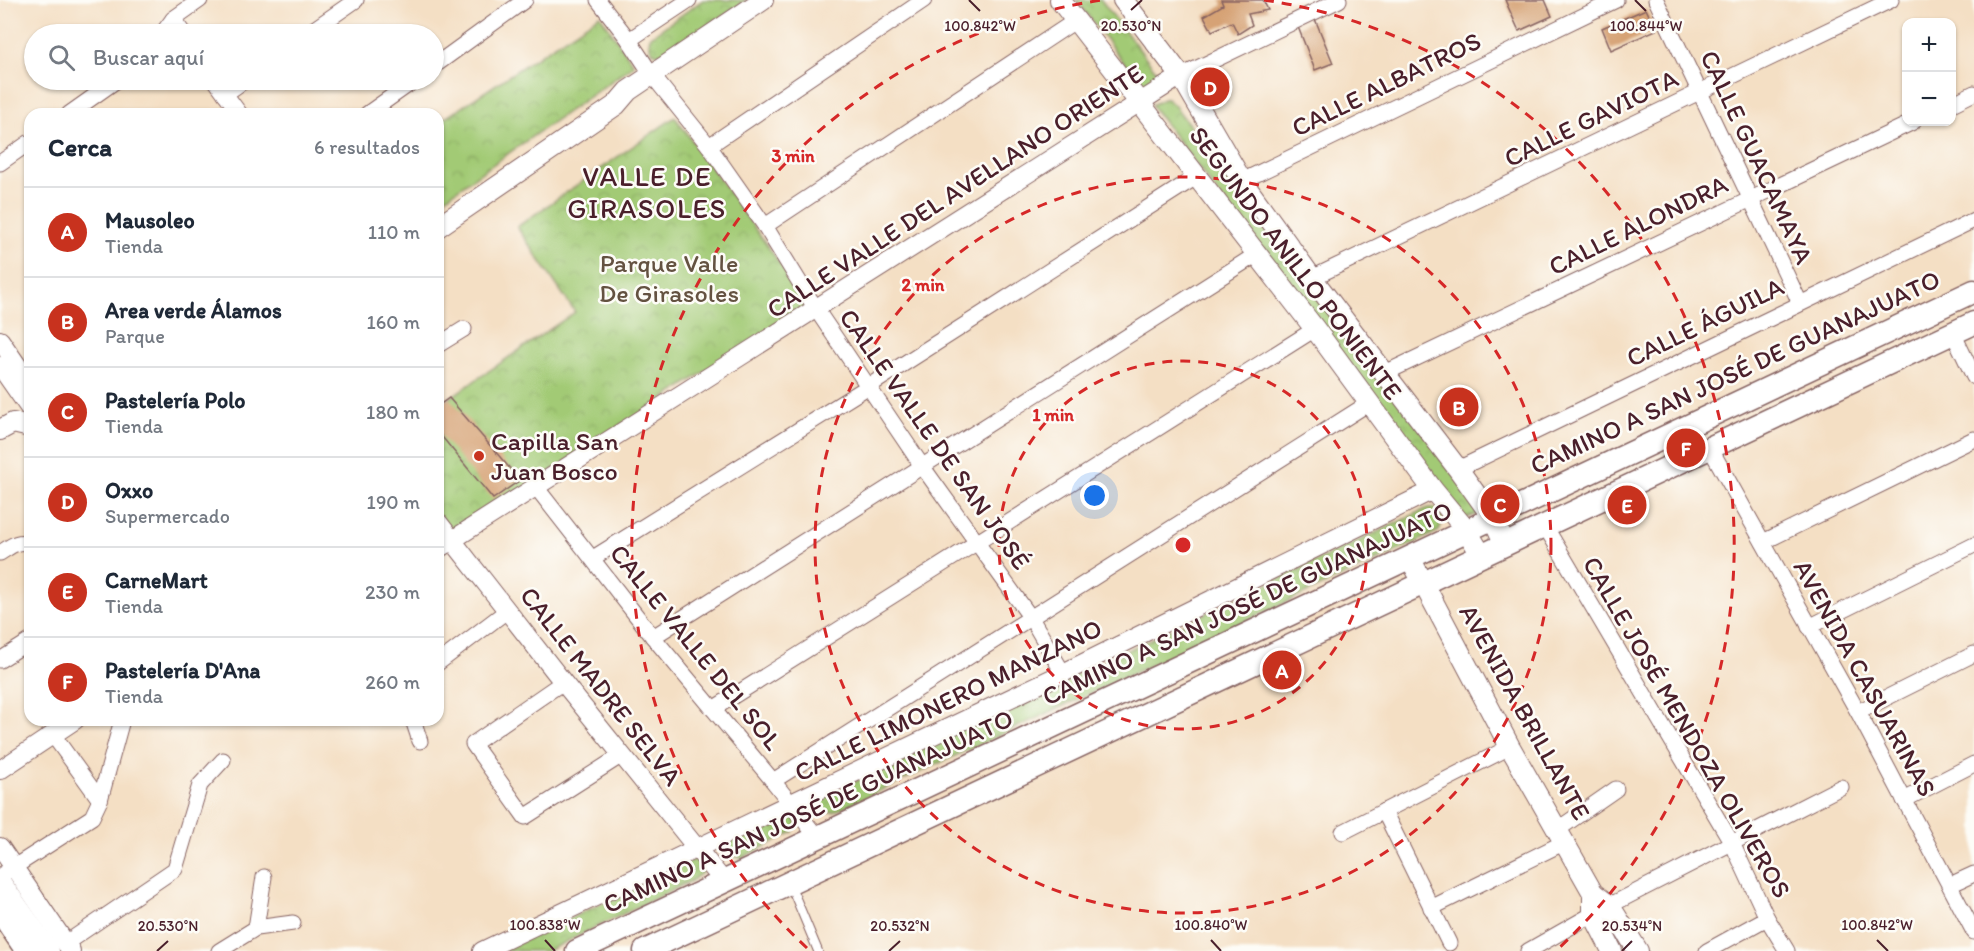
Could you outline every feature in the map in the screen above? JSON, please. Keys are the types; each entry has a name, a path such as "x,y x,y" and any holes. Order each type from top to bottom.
{"main road":[{"path":"444,223 616,105 628,91 763,0"},
{"name":"SEGUNDO ANILLO PONIENTE","path":"1060,0 1315,328 1433,490 1467,531 1482,556"},
{"name":"SEGUNDO ANILLO PONIENTE","path":"1123,0 1181,76 1242,181 1312,278 1458,469 1493,518 1505,545"},
{"path":"444,210 611,95 628,91"},
{"name":"CAMINO A SAN JOSÉ DE GUANAJUATO","path":"577,951 1974,291"},
{"path":"645,951 1974,323"},
{"path":"0,416 10,411 24,411"},
{"path":"0,430 14,423 24,426"},
{"name":"AVENIDA BRILLANTE","path":"1410,558 1510,747 1593,892 1602,910 1612,951"},
{"path":"5,875 62,948"},
{"path":"1602,910 1638,951"},
{"path":"0,911 27,951"}],"street":[{"path":"169,24 200,0"},
{"path":"322,24 356,0"},
{"path":"444,59 525,0"},
{"name":"CALLE VALLE DE SAN JOSÉ","path":"598,0 652,75 709,146 765,226 816,309 922,466 1031,618 1063,673"},
{"path":"629,40 688,0"},
{"path":"709,146 924,0"},
{"path":"1181,76 1340,0"},
{"name":"CALLE ALBATROS","path":"1242,181 1616,0"},
{"name":"CALLE GUACAMAYA","path":"1656,0 1800,303"},
{"name":"CALLE GAVIOTA","path":"1312,278 1891,0"},
{"path":"173,19 177,24"},
{"path":"765,226 1075,21"},
{"name":"CALLE VALLE DEL AVELLANO ORIENTE","path":"445,544 1181,76"},
{"path":"77,108 103,90"},
{"path":"222,90 236,108"},
{"path":"225,94 231,90"},
{"path":"375,108 401,90"},
{"path":"1956,102 1974,93"},
{"name":"CALLE ALONDRA","path":"1384,373 1904,126"},
{"path":"0,164 24,146"},
{"path":"593,558 869,386 1196,177"},
{"name":"CALLE ÁGUILA","path":"1458,469 1974,220"},
{"path":"653,637 1257,254"},
{"path":"713,709 1315,328"},
{"path":"444,341 464,329"},
{"path":"1953,333 1974,377"},
{"path":"0,340 24,375"},
{"path":"0,366 24,402"},
{"path":"773,781 1369,403"},
{"path":"1762,542 1974,439"},
{"name":"AVENIDA CASUARINAS","path":"1710,448 1858,712 1974,932"},
{"name":"CALLE VALLE DEL SOL","path":"536,487 653,637 817,837"},
{"name":"CALLE LIMONERO MANZANO","path":"482,951 1063,673 1433,490"},
{"name":"CALLE JOSÉ MENDOZA OLIVEROS","path":"1545,526 1732,843 1767,918 1787,951"},
{"path":"0,553 15,543 24,542"},
{"name":"CALLE MADRE SELVA","path":"445,544 508,610 724,882"},
{"path":"1809,627 1974,545"},
{"path":"444,658 508,610"},
{"path":"0,660 24,645"},
{"path":"1858,712 1974,654"},
{"path":"563,681 473,744 525,817 622,755"},
{"path":"0,770 66,726"},
{"path":"0,847 5,875 92,817 100,800 120,726"},
{"path":"415,726 420,741"},
{"path":"53,735 100,800"},
{"path":"1344,832 1510,747"},
{"path":"62,948 175,869 200,785 223,760"},
{"path":"1904,800 1974,764"},
{"path":"1528,951 1602,910 1841,787"},
{"path":"1431,908 1561,836 1616,789"},
{"path":"1384,811 1449,943"},
{"path":"1950,885 1974,874"},
{"path":"256,927 264,878"},
{"path":"1707,951 1767,918"},
{"path":"219,951 256,927 293,923"}],"lane":[{"path":"790,883 818,951"}],"green space":[{"path":"703,0 747,0 671,51 657,54 651,50 650,37"},
{"path":"1076,0 1101,0 1157,72 1158,79 1153,86 1146,87 1140,84"},
{"path":"600,15 634,65 444,199 444,119"},
{"path":"1166,98 1174,105 1465,484 1480,513 1464,519 1151,105"},
{"name":"Parque Valle De Girasoles","path":"675,117 809,304 454,535 444,522 444,402 575,312 517,227"},
{"path":"1428,508 1436,508 1443,519 1439,531 1425,538 834,812 823,812 817,806 817,801 940,739"},
{"path":"789,815 795,818 797,824 793,832 742,858 726,850 726,844"},
{"path":"698,857 704,862 703,872 691,881 547,951 502,951"}],"building":[{"path":"1221,0 1263,0 1268,10 1248,14 1252,25 1238,34 1232,22 1212,31 1204,16 1223,5"},
{"path":"1505,0 1545,0 1552,16 1519,31"},
{"path":"1646,9 1656,30 1611,50 1602,28"},
{"path":"1315,19 1333,63 1315,70 1298,27"},
{"name":"Capilla San Juan Bosco","path":"449,398 520,480 493,499 444,439 444,402"}],"place":[{"name":"Oxxo","path":"1210,87"},
{"name":"Area verde Álamos","path":"1459,407"},
{"name":"Pastelería D'Ana","path":"1686,448"},
{"name":"Capilla San Juan Bosco","path":"479,456"},
{"name":"Pastelería Polo","path":"1500,504"},
{"name":"CarneMart","path":"1627,505"},
{"name":"Mausoleo","path":"1282,670"}],"district":[{"name":"VALLE DE GIRASOLES","path":"647,192"}]}
